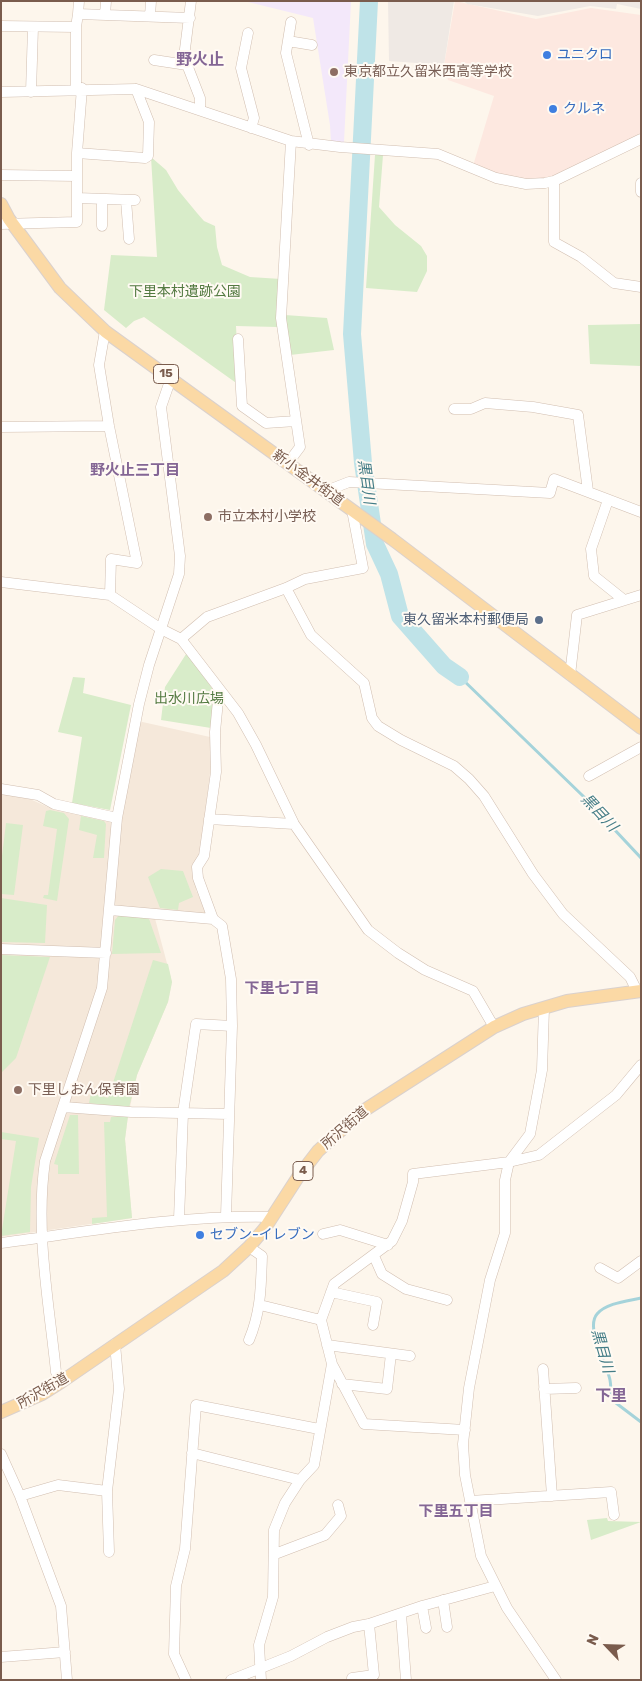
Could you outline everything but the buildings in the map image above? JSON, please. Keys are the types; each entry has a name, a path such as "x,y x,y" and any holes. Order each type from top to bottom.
{"main road":[{"name":"新小金井街道","path":"1,204 7,224 60,288 105,330 392,539 570,675 638,723"},
{"name":"所沢街道","path":"1,1412 42,1394 61,1382 223,1271 249,1247 272,1217 298,1177 338,1131 360,1113 494,1027 544,1008 590,997 639,991"}],"street":[{"path":"7,224 77,222 79,88 76,28 79,1"},
{"path":"106,1 106,14"},
{"path":"150,16 151,1"},
{"path":"191,1 184,56 200,98 200,109"},
{"path":"78,14 190,18"},
{"path":"291,22 286,53 309,145"},
{"path":"1,26 76,28"},
{"path":"31,92 33,27"},
{"path":"248,33 241,68 254,118 252,128"},
{"path":"288,41 312,45"},
{"path":"154,60 187,65"},
{"path":"1,92 31,92 79,88 136,89 291,141 309,145 438,154 481,174 526,184 554,181 641,139"},
{"path":"78,153 146,158 148,156 149,122 136,89"},
{"path":"288,463 300,447 281,318 291,141"},
{"path":"1,175 77,176"},
{"path":"554,181 554,242 581,257 614,283 641,287"},
{"path":"641,183 641,192"},
{"path":"77,198 130,200 129,239"},
{"path":"102,199 102,226"},
{"path":"105,330 99,366 109,426 137,563 112,559 110,595"},
{"path":"238,339 242,406 266,423 296,421"},
{"path":"61,1382 56,1372 42,1237 41,1206 45,1161 102,988 117,818 139,704 179,574 180,556 161,407 171,378"},
{"path":"454,409 471,409 485,403 533,407 578,415 588,492"},
{"path":"1,427 109,426"},
{"path":"326,491 349,482 550,493 554,480 641,512"},
{"path":"608,500 591,549 594,576 624,600"},
{"path":"182,639 207,617 286,588 305,579 363,568 356,513"},
{"path":"1,582 110,595 161,629 182,639 238,713 256,745 294,824 368,930 425,970 474,991 494,1027"},
{"path":"286,588 311,635 364,683 372,718 378,726 454,766 469,780 484,796 533,874 563,914 630,977 639,991"},
{"path":"570,675 577,615 641,595"},
{"path":"212,919 197,867 204,856 216,772 215,732 219,690"},
{"path":"589,776 641,747"},
{"path":"1,789 38,795 54,804 117,818"},
{"path":"209,819 294,824"},
{"path":"110,910 212,919 222,926 231,978 232,1026 226,1216"},
{"path":"1,950 106,953"},
{"path":"544,1008 542,1070 530,1134 509,1162 505,1180 505,1233 488,1290 469,1388 465,1430 465,1475 481,1556 495,1586 556,1680"},
{"path":"179,1219 183,1113 196,1024 232,1026"},
{"path":"465,1430 364,1424 332,1364 321,1320 334,1284 388,1245 399,1230 413,1182 413,1174 509,1162 539,1155 616,1095 641,1065"},
{"path":"63,1107 113,1109 131,1112 229,1114"},
{"path":"1,1243 179,1219 226,1216 272,1217"},
{"path":"323,1234 340,1230 388,1245"},
{"path":"249,1247 262,1256 260,1305 257,1323 249,1340"},
{"path":"374,1256 382,1274 406,1290 447,1300"},
{"path":"600,1268 618,1278 641,1261"},
{"path":"331,1292 377,1302 373,1325"},
{"path":"260,1305 321,1320"},
{"path":"109,1552 106,1491 119,1389 115,1344"},
{"path":"327,1345 410,1356"},
{"path":"342,1384 387,1389 391,1354"},
{"path":"261,1680 259,1645 272,1597 274,1530 285,1504 300,1480 314,1465 332,1364"},
{"path":"543,1369 552,1496"},
{"path":"544,1389 576,1388"},
{"path":"186,1680 174,1654 176,1586 185,1548 196,1405 319,1429"},
{"path":"192,1453 300,1480"},
{"path":"1,1454 20,1496 60,1606 68,1680"},
{"path":"20,1496 58,1485 106,1491"},
{"path":"470,1501 611,1492 614,1515"},
{"path":"274,1554 325,1535 341,1516 338,1505"},
{"path":"231,1680 260,1666 291,1656 327,1637 353,1627 369,1624 422,1606 495,1586"},
{"path":"443,1600 447,1627"},
{"path":"422,1606 426,1628"},
{"path":"401,1614 406,1680"},
{"path":"358,1678 374,1675 369,1624"},
{"path":"1,1657 65,1652"}],"shaded area":[{"name":"東京都立久留米西高等学校","path":"244,1 351,1 344,142 331,142 313,18"},
{"path":"388,1 454,1 444,65 389,61"},
{"name":"クルネ","path":"455,1 536,19 591,8 641,15 641,135 542,183 472,169 494,96 448,80 444,65"},
{"path":"464,1 641,1 641,9 617,4 616,9 590,6 538,16 467,4"},
{"path":"138,721 210,737 211,765 196,890 207,915 153,911 172,982 168,1002 137,1075 128,1116 125,1139 132,1218 1,1237 1,794 30,799 50,808 119,823"}],"green space":[{"path":"375,155 383,155 379,207 395,225 421,246 427,256 427,271 417,292 366,288"},
{"name":"下里本村遺跡公園","path":"151,157 166,170 178,190 204,221 215,226 217,247 222,265 250,277 281,279 277,327 236,326 239,385 144,317 134,321 126,328 104,310 111,255 157,257"},
{"path":"285,315 327,318 334,350 290,355"},
{"path":"641,324 641,366 590,364 588,325"},
{"name":"出水川広場","path":"188,651 215,693 211,728 161,720 165,687"},
{"path":"73,677 85,678 83,693 131,705 110,810 72,803 82,737 58,732"},
{"path":"46,811 64,813 69,819 57,901 43,898 44,895 48,895 57,829 43,826"},
{"path":"81,816 104,821 106,824 104,858 93,858 97,835 79,830"},
{"path":"6,823 23,825 14,895 1,894 1,864"},
{"path":"161,869 183,871 193,897 179,903 178,910 160,908 148,877"},
{"path":"1,898 47,905 45,943 1,942"},
{"path":"119,915 148,916 161,953 112,954 115,920"},
{"path":"1,955 50,957 16,1058 1,1073"},
{"path":"153,960 168,964 172,982 168,1002 137,1075 129,1108 89,1103 91,1093 108,1098"},
{"path":"70,1115 78,1115 79,1174 58,1174 58,1165 54,1164"},
{"path":"128,1116 125,1139 132,1218 92,1224 92,1218 107,1217 104,1122 110,1122 111,1117"},
{"path":"1,1132 39,1138 31,1187 30,1232 1,1236 16,1141 1,1139"},
{"path":"607,1518 608,1521 641,1522 591,1540 587,1520"}],"waterway":[{"name":"黒目川","path":"369,1 352,334 363,463 375,544 389,574 400,616 444,666 460,677"},
{"name":"黒目川","path":"460,677 583,796 641,858"},
{"name":"黒目川","path":"641,1298 606,1307 597,1314 594,1320 595,1337 610,1380 612,1400 641,1422"}],"place":[{"name":"ユニクロ","path":"547,55"},
{"name":"東京都立久留米西高等学校","path":"334,72"},
{"name":"クルネ","path":"553,109"},
{"name":"市立本村小学校","path":"208,517"},
{"name":"東久留米本村郵便局","path":"539,620"},
{"name":"下里しおん保育園","path":"18,1090"},
{"name":"セブン-イレブン","path":"200,1235"}],"district":[{"name":"野火止","path":"200,60"},
{"name":"野火止三丁目","path":"135,471"},
{"name":"下里七丁目","path":"282,989"},
{"name":"下里","path":"611,1396"},
{"name":"下里五丁目","path":"456,1512"}]}
